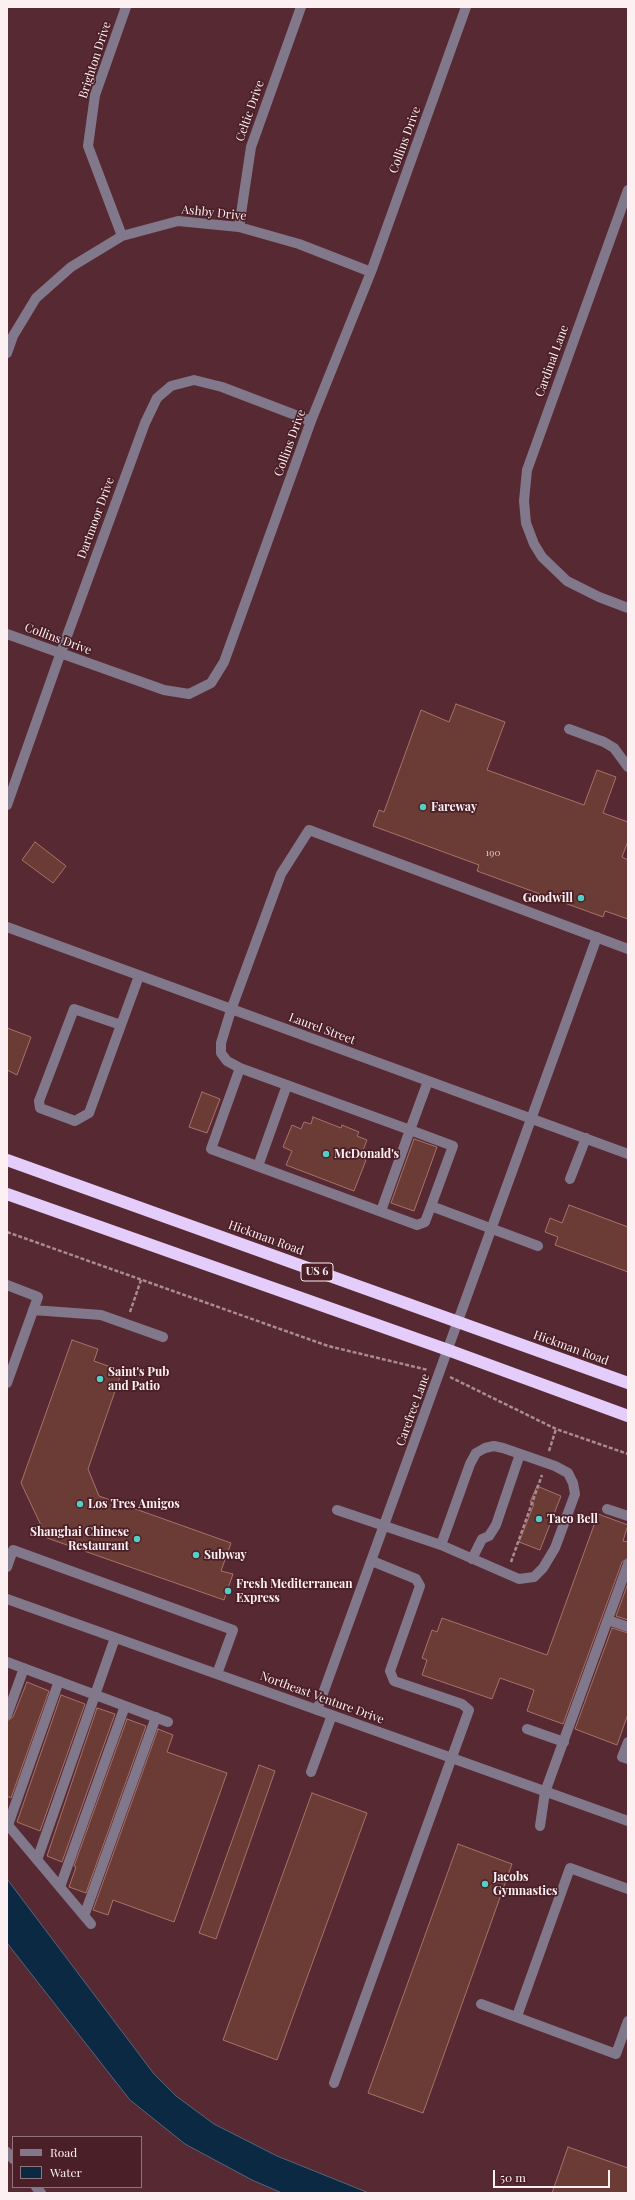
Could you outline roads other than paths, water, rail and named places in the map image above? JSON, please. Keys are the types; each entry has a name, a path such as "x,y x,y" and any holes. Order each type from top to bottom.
{"highway":[{"name":"Hickman Road","path":"7,1160 628,1383"},
{"name":"US 6","path":"7,1194 448,1350 628,1416"}],"street":[{"name":"Brighton Drive","path":"122,236 88,146 95,95 126,7"},
{"name":"Celtic Drive","path":"239,227 251,147 301,7"},
{"name":"Collins Drive","path":"7,634 164,690 189,694 211,683 224,662 311,421 371,272 466,7"},
{"name":"Cardinal Lane","path":"628,190 527,470 524,501 526,523 534,544 542,557 566,581 599,597 628,608"},
{"name":"Ashby Drive","path":"7,353 13,336 36,298 71,267 122,236 178,221 239,227 299,244 371,272"},
{"name":"Dartmoor Drive","path":"7,805 60,654 145,422 157,398 171,386 194,380 222,387 311,421"},
{"path":"569,729 604,742 614,748 628,767"},
{"path":"240,1068 211,1149 417,1225 425,1222 453,1146 240,1068 227,1061 221,1053 221,1043 231,1010 282,874 309,830 628,949"},
{"name":"Laurel Street","path":"7,928 628,1154"},
{"name":"Carefree Lane","path":"317,1710 597,937"},
{"path":"120,1025 74,1009 39,1101 40,1108 75,1121 90,1113 120,1025 139,976"},
{"path":"381,1211 428,1081"},
{"path":"258,1166 287,1085"},
{"path":"570,1179 586,1138"},
{"path":"431,1206 538,1246"},
{"path":"7,1285 38,1297 7,1383"},
{"path":"33,1310 101,1315 163,1337"},
{"path":"337,1510 441,1545 520,1579 534,1577 543,1568 555,1548 576,1494 573,1483 568,1474 546,1462 494,1446 485,1448 476,1453 470,1464 441,1545"},
{"path":"472,1559 482,1539 489,1536 496,1525 520,1454"},
{"path":"607,1509 628,1516"},
{"path":"7,1567 13,1550 233,1630 217,1674"},
{"path":"334,2083 469,1710 462,1704 394,1681 390,1671 420,1586 416,1579 372,1561"},
{"path":"540,1826 545,1792 628,1564"},
{"name":"Northeast Venture Drive","path":"7,1599 628,1821"},
{"path":"608,1620 628,1627"},
{"path":"37,1860 115,1638"},
{"path":"7,1662 168,1722"},
{"path":"7,1716 24,1668"},
{"path":"59,1681 7,1824 91,1924"},
{"path":"60,1887 125,1706"},
{"path":"311,1772 332,1716"},
{"path":"84,1916 156,1717"},
{"path":"527,1729 564,1742"},
{"path":"628,1742 622,1757 628,1759"},
{"path":"517,2016 570,1868 628,1889"},
{"path":"481,2004 517,2016 616,2054 628,2021"}],"water":[{"path":"7,1879 154,2074 176,2096 214,2124 277,2156 369,2193 282,2193 252,2180 185,2144 130,2100 7,1943"}],"place":[{"name":"Fareway","path":"423,807"},
{"name":"Goodwill","path":"581,898"},
{"name":"McDonald's","path":"326,1154"},
{"name":"Saint's Pub and Patio","path":"100,1379"},
{"name":"Los Tres Amigos","path":"80,1504"},
{"name":"Taco Bell","path":"539,1519"},
{"name":"Shanghai Chinese Restaurant","path":"137,1539"},
{"name":"Subway","path":"196,1555"},
{"name":"Fresh Mediterranean Express","path":"228,1591"},
{"name":"Jacobs Gymnastics","path":"485,1884"}]}
